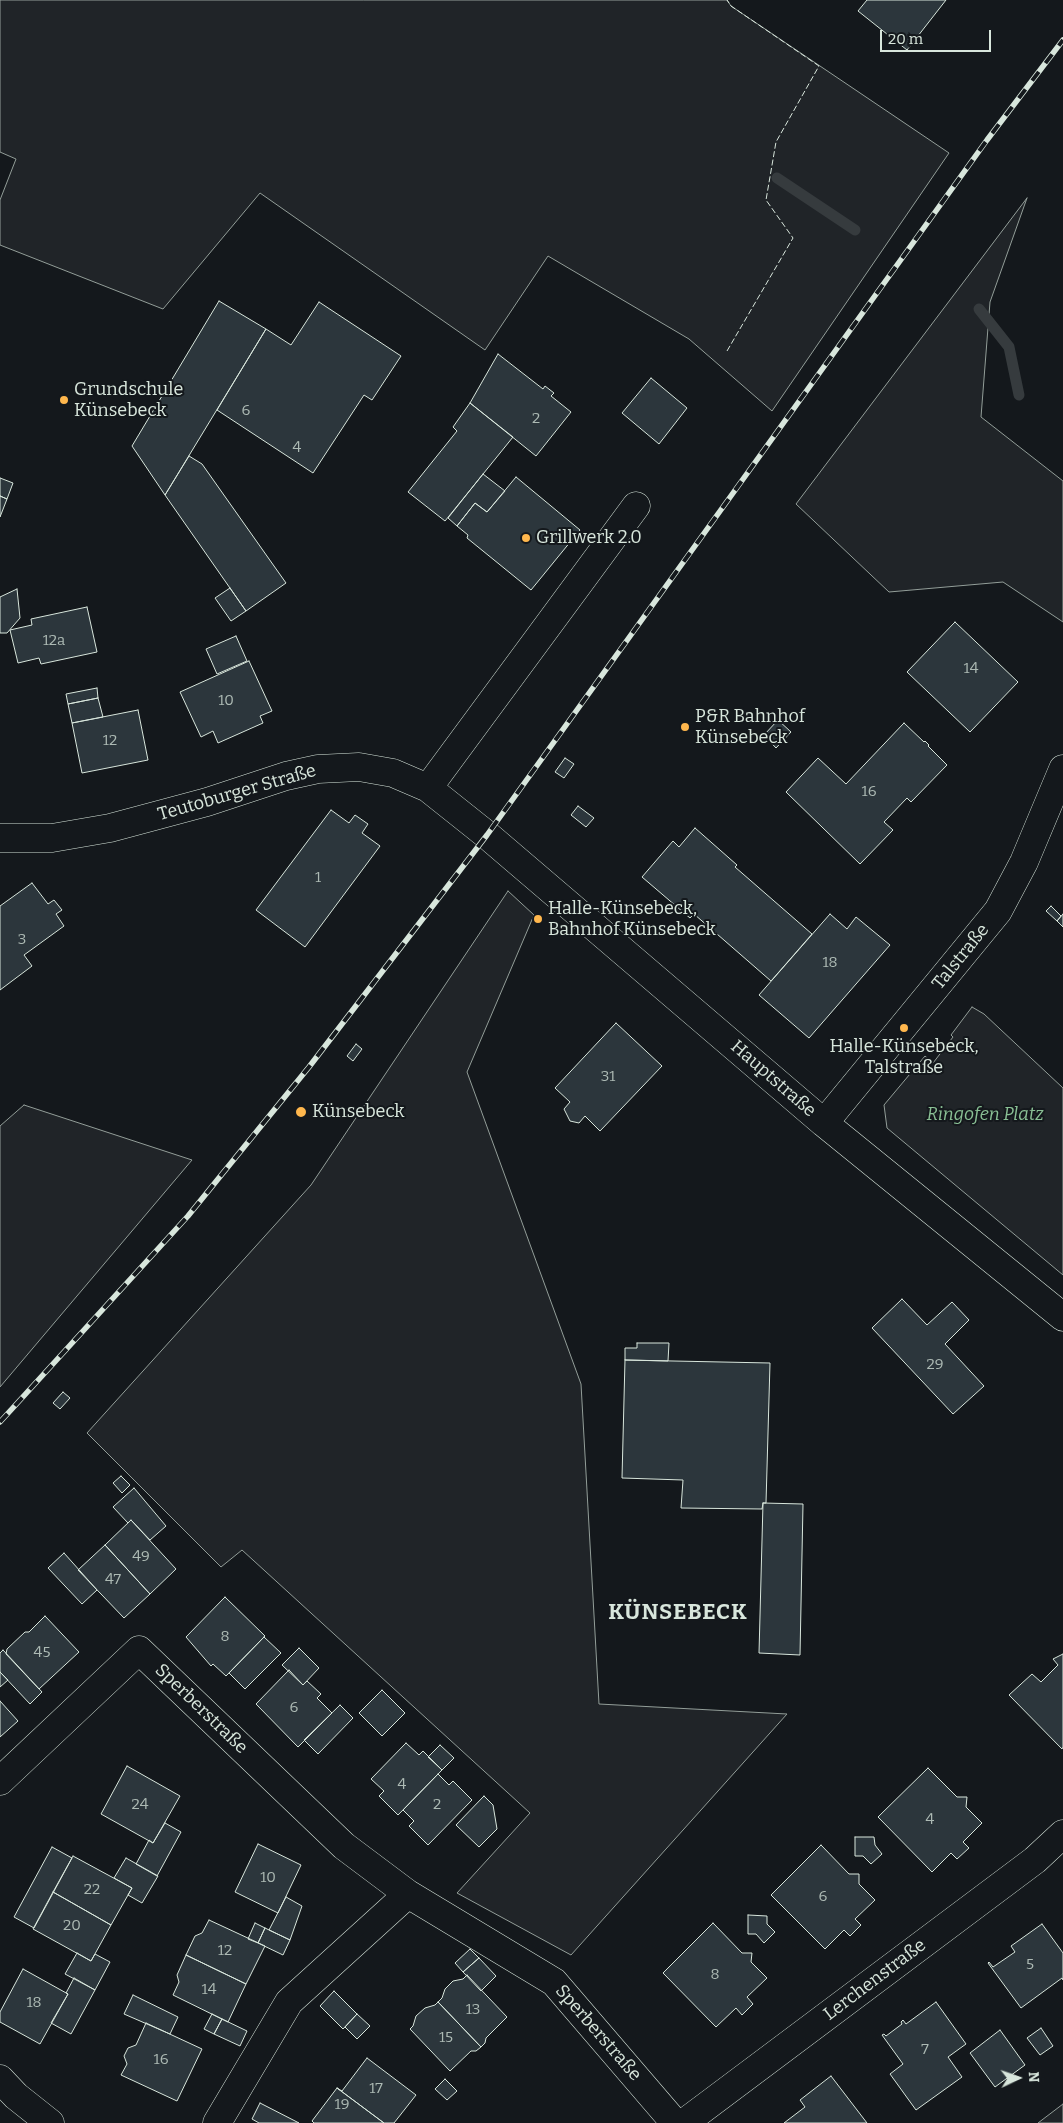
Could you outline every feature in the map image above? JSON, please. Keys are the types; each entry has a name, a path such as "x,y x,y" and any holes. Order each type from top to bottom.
{"street":[{"path":"428,788 636,506"},
{"name":"Teutoburger Straße","path":"0,838 52,838 110,828 207,802 286,776 318,769 359,767 393,773 428,788 487,835"},
{"name":"Talstraße","path":"824,1123 998,911 1024,862 1063,769"},
{"name":"Hauptstraße","path":"487,835 824,1123 1063,1317"},
{"name":"Sperberstraße","path":"0,1781 139,1650 344,1846 408,1894 554,1982 675,2123"},
{"name":"Lerchenstraße","path":"684,2123 1035,1860 1063,1834"},
{"path":"217,2123 288,2002 408,1894"},
{"path":"0,2079 16,2096 50,2123"}],"green space":[{"path":"0,0 727,0 731,6 949,153 772,411 689,339 548,256 485,350 260,193 163,309 0,245 0,200 16,159 0,152"},
{"path":"1027,198 990,302 981,417 1063,481 1063,622 1003,582 889,592 796,504"},
{"path":"508,891 534,915 467,1072 581,1384 599,1704 787,1714 571,1955 457,1893 530,1813 242,1550 221,1567 87,1433 311,1185"},
{"name":"Ringofen Platz","path":"972,1007 984,1014 1063,1088 1063,1275 887,1128 884,1105 925,1056 933,1063 953,1037 951,1035"},
{"path":"24,1105 192,1160 0,1387 0,1126"},
{"path":"1063,2104 1063,2123 1038,2123"}],"building":[{"path":"867,0 946,0 907,50 858,11"},
{"path":"219,301 266,329 165,495 132,446"},
{"path":"319,302 401,356 372,400 364,395 313,473 217,410 266,329 291,345"},
{"path":"498,354 543,389 545,386 554,393 551,396 571,412 536,456 470,403"},
{"path":"651,378 687,408 659,444 622,413"},
{"path":"470,403 513,437 445,521 408,492 457,431 453,427"},
{"path":"189,456 202,464 286,583 246,611 165,495"},
{"path":"483,474 505,491 487,512 475,503 457,526 448,518"},
{"path":"516,477 580,530 531,590 467,538 468,535 457,526 475,503 487,512"},
{"path":"0,478 13,483 7,499 0,496"},
{"path":"0,496 7,499 0,517"},
{"path":"230,588 246,611 231,621 215,598"},
{"path":"17,589 20,618 7,633 0,633 0,597"},
{"path":"87,607 97,652 41,664 39,658 18,663 10,630 32,625 31,619"},
{"path":"955,622 1018,682 970,732 907,672"},
{"path":"236,636 247,661 217,674 206,649"},
{"path":"249,661 272,711 260,716 263,723 218,743 213,731 201,737 180,692"},
{"path":"97,688 98,698 68,704 66,694"},
{"path":"98,698 103,717 72,723 68,704"},
{"path":"138,710 148,760 82,773 72,723"},
{"path":"778,720 791,732 776,748 764,735"},
{"path":"904,723 925,741 947,765 911,802 907,798 884,822 893,830 860,864 786,792 818,758 846,784"},
{"path":"565,758 574,764 564,778 555,772"},
{"path":"578,806 594,818 586,827 571,815"},
{"path":"331,810 349,823 355,815 368,824 362,833 380,846 305,947 256,910"},
{"path":"695,828 737,865 735,867 812,934 771,981 694,914 690,918 642,877 673,841 679,847"},
{"path":"32,883 48,904 54,900 62,910 56,914 64,926 24,955 32,966 0,990 0,906"},
{"path":"1051,906 1061,916 1057,921 1046,911"},
{"path":"830,914 847,929 856,917 890,945 809,1038 759,995"},
{"path":"1063,914 1063,927 1057,921"},
{"path":"616,1023 662,1066 600,1131 585,1116 579,1123 570,1121 564,1109 570,1102 555,1088"},
{"path":"356,1044 362,1049 353,1061 347,1056"},
{"path":"902,1299 927,1325 952,1302 969,1320 945,1344 984,1386 953,1414 872,1328"},
{"path":"637,1343 669,1343 668,1361 625,1360 625,1348 637,1348"},
{"path":"625,1360 770,1363 766,1503 763,1503 762,1509 681,1508 683,1480 622,1478"},
{"path":"63,1392 70,1398 60,1409 53,1403"},
{"path":"121,1476 130,1485 122,1493 113,1483"},
{"path":"134,1488 166,1526 150,1540 131,1520 128,1523 113,1507"},
{"path":"763,1503 803,1504 800,1655 759,1653"},
{"path":"131,1520 176,1569 150,1594 105,1545"},
{"path":"105,1545 150,1594 124,1618 78,1570"},
{"path":"64,1553 97,1590 82,1604 48,1568"},
{"path":"225,1597 265,1636 226,1676 213,1664 211,1666 186,1637"},
{"path":"45,1616 79,1652 39,1689 6,1654 7,1649 25,1632 29,1632"},
{"path":"264,1637 281,1653 245,1689 229,1673"},
{"path":"299,1648 319,1668 303,1685 282,1665"},
{"path":"3,1650 42,1692 30,1704 0,1672 0,1653"},
{"path":"1063,1654 1062,1749 1009,1695 1032,1674 1041,1682 1058,1665 1053,1659"},
{"path":"289,1670 303,1685 307,1681 321,1694 317,1698 332,1713 298,1747 256,1704"},
{"path":"0,1672 8,1680 0,1687"},
{"path":"382,1690 405,1713 382,1736 359,1713"},
{"path":"0,1701 18,1721 0,1737"},
{"path":"340,1705 353,1718 318,1754 304,1740"},
{"path":"406,1743 419,1755 423,1751 442,1770 398,1815 379,1796 384,1791 371,1779"},
{"path":"440,1745 454,1758 442,1770 428,1757"},
{"path":"127,1766 180,1796 153,1843 101,1814"},
{"path":"928,1768 957,1797 967,1797 966,1807 982,1823 963,1842 969,1848 957,1859 951,1853 932,1872 878,1817"},
{"path":"438,1774 449,1785 453,1781 472,1800 428,1845 409,1826 414,1821 403,1810"},
{"path":"484,1796 493,1805 497,1829 479,1847 456,1825"},
{"path":"165,1823 181,1832 157,1876 136,1864 149,1840 153,1843"},
{"path":"855,1837 874,1837 875,1845 882,1854 871,1864 863,1856 855,1856"},
{"path":"258,1844 301,1865 278,1913 235,1892"},
{"path":"821,1845 849,1874 859,1874 859,1884 875,1900 855,1919 861,1925 850,1936 844,1930 825,1949 771,1895"},
{"path":"52,1847 72,1858 34,1928 14,1917"},
{"path":"73,1856 132,1888 111,1925 53,1892"},
{"path":"126,1858 158,1876 142,1903 128,1895 132,1888 114,1878"},
{"path":"53,1892 111,1925 91,1961 33,1929"},
{"path":"286,1897 302,1906 290,1940 269,1930"},
{"path":"748,1915 767,1916 767,1924 775,1932 764,1943 756,1934 748,1934"},
{"path":"209,1920 265,1946 246,1984 186,1955 195,1936 202,1933"},
{"path":"255,1923 265,1928 258,1943 248,1939"},
{"path":"713,1923 742,1953 752,1953 751,1962 767,1978 747,1997 753,2004 742,2015 736,2008 716,2027 663,1973"},
{"path":"1042,1924 1063,1953 1063,1980 1062,1978 1021,2008 988,1963 993,1967 1015,1952 1011,1946"},
{"path":"265,1928 290,1940 283,1955 258,1943"},
{"path":"470,1949 479,1958 463,1972 455,1963"},
{"path":"77,1953 91,1961 95,1954 110,1962 95,1990 65,1974"},
{"path":"186,1955 246,1984 228,2022 173,1995 179,1982 177,1975"},
{"path":"479,1958 496,1976 481,1991 463,1972"},
{"path":"23,1969 68,1994 40,2044 0,2022 0,2012"},
{"path":"467,1975 507,2017 486,2038 485,2043 481,2047 438,2002 442,1998 445,1989 453,1981 463,1979"},
{"path":"74,1978 95,1990 71,2034 51,2023 68,1994 66,1993"},
{"path":"334,1991 357,2014 343,2029 320,2006"},
{"path":"133,1995 178,2017 170,2034 124,2014"},
{"path":"438,2002 481,2047 476,2051 471,2051 450,2071 410,2029 416,2016 425,2008"},
{"path":"936,2002 966,2044 948,2057 962,2077 916,2110 890,2074 903,2064 882,2035 886,2036 902,2024 903,2020 906,2024"},
{"path":"212,2014 222,2019 214,2034 204,2029"},
{"path":"357,2014 370,2026 357,2039 345,2027"},
{"path":"222,2019 247,2031 240,2046 214,2034"},
{"path":"146,2023 202,2049 177,2101 121,2075 127,2064 124,2056 128,2048 136,2045"},
{"path":"1041,2028 1053,2046 1040,2055 1027,2038"},
{"path":"1000,2030 1025,2065 995,2087 970,2053"},
{"path":"367,2058 416,2095 394,2123 384,2123 337,2088 342,2091"},
{"path":"831,2076 867,2123 784,2123 805,2107 800,2100"},
{"path":"445,2079 457,2091 447,2100 435,2089"},
{"path":"337,2088 384,2123 314,2123 312,2121"},
{"path":"260,2103 299,2123 259,2123 252,2119"}],"waterway":[{"path":"777,178 855,230"},
{"path":"979,309 1009,347 1019,395"}],"railway":[{"path":"0,1422 188,1216 309,1067 487,835 987,140 1063,40"}],"fence":[{"path":"727,0 731,6 819,66 776,142 766,200 793,238 727,351"}],"place":[{"name":"Grundschule Künsebeck","path":"64,400"},
{"name":"Grillwerk 2.0","path":"526,538"},
{"name":"P&R Bahnhof Künsebeck","path":"685,727"},
{"name":"Halle-Künsebeck, Bahnhof Künsebeck","path":"538,919"},
{"name":"Halle-Künsebeck, Talstraße","path":"904,1028"},
{"name":"Künsebeck","path":"301,1112"}],"district":[{"name":"KÜNSEBECK","path":"678,1613"}]}
